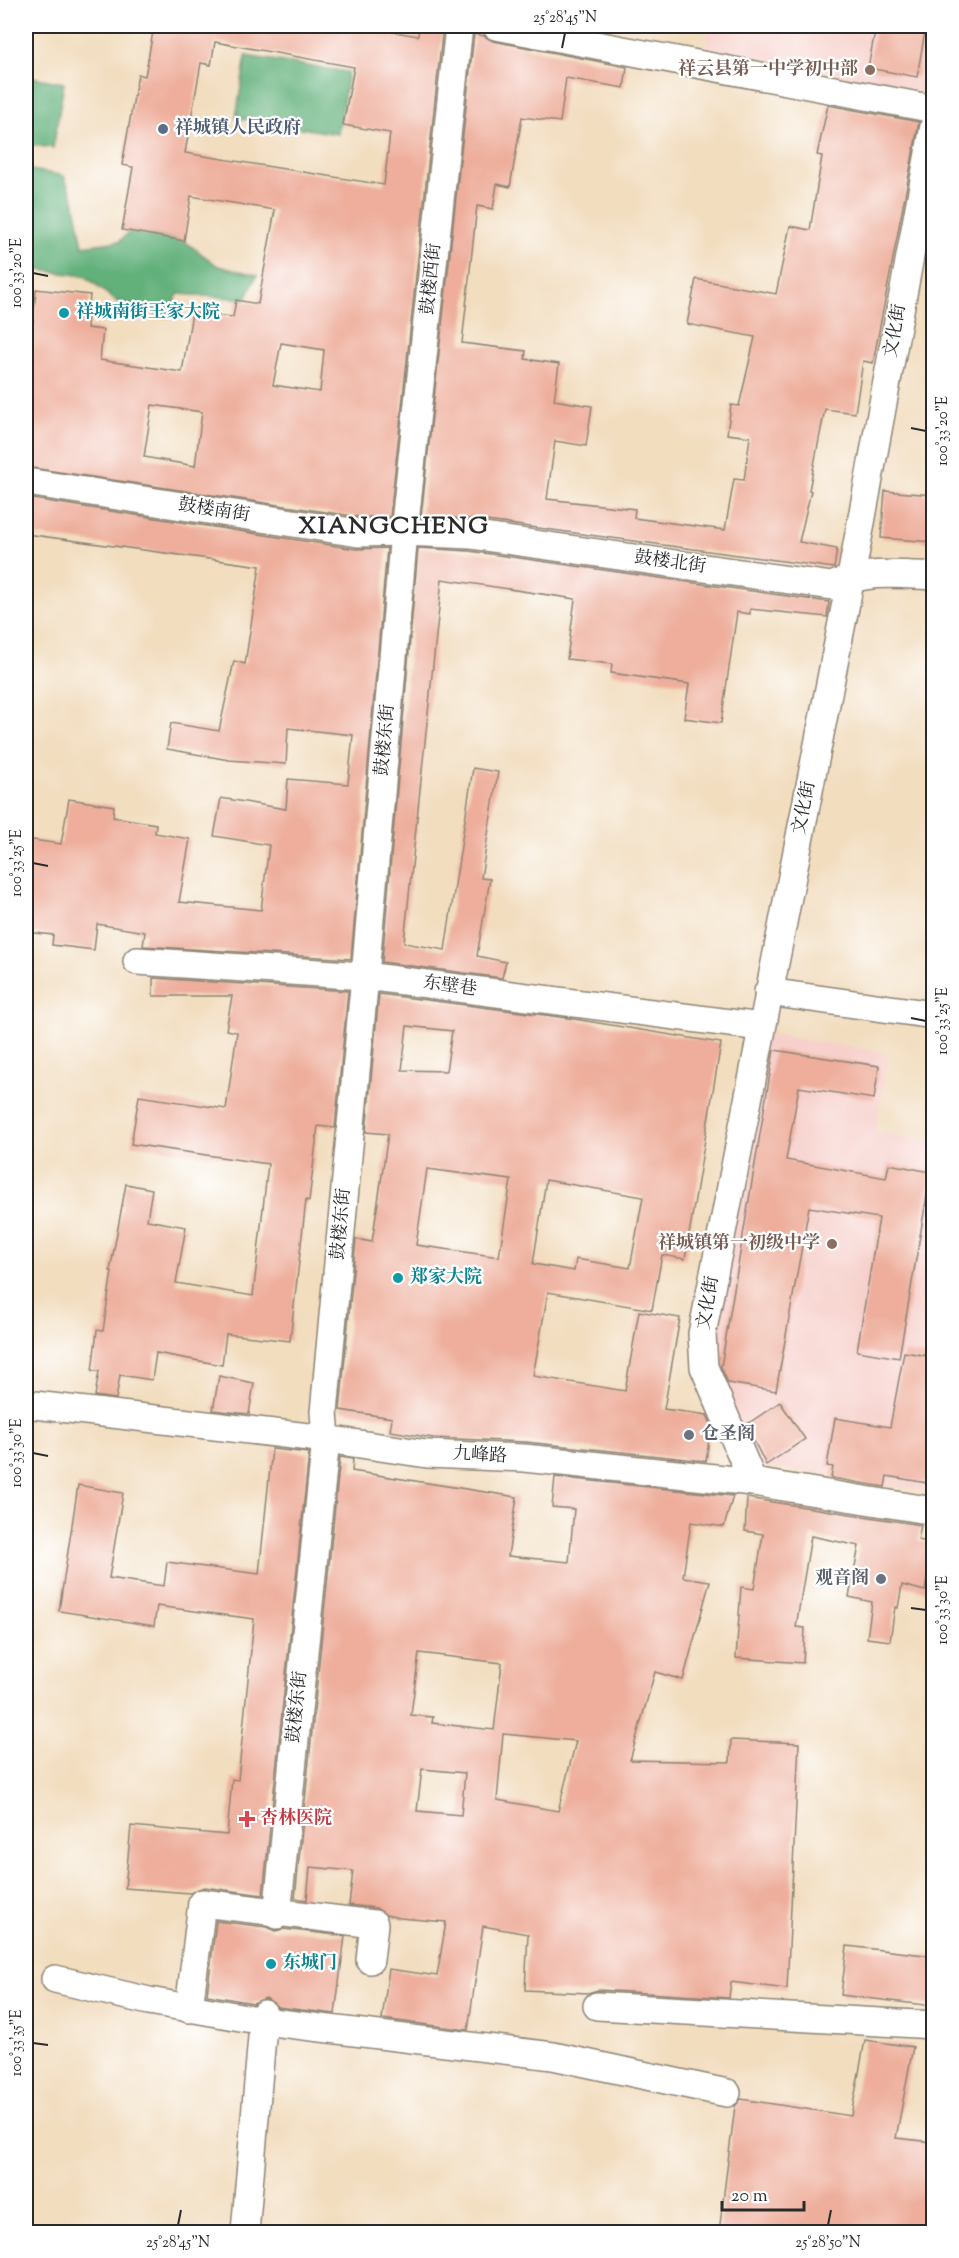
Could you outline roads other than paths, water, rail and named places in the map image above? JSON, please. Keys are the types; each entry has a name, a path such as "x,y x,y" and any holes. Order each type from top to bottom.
{"street":[{"path":"496,26 933,109"},
{"name":"鼓楼西街","path":"404,532 459,27"},
{"name":"文化街","path":"753,1482 704,1367 702,1334 768,992 841,581 933,126"},
{"name":"鼓楼南街","path":"26,482 358,533 404,532"},
{"name":"鼓楼北街","path":"404,532 470,535 841,581 878,573 933,576"},
{"name":"鼓楼东街","path":"277,1914 326,1438 324,1412 366,970 404,532"},
{"name":"东壁巷","path":"137,961 366,970 761,1027"},
{"path":"768,992 933,1015"},
{"name":"九峰路","path":"26,1404 326,1438 427,1454 524,1458 753,1482 933,1511"},
{"path":"189,2009 202,1904 374,1924 370,1960"},
{"path":"55,1979 189,2009 553,2056 727,2093"},
{"path":"597,2006 933,2025"},
{"path":"244,2232 263,2017"}],"place":[{"name":"祥云县第一中学初中部","path":"870,70"},
{"name":"祥城镇人民政府","path":"163,129"},
{"name":"祥城南街王家大院","path":"64,313"},
{"name":"祥城镇第一初级中学","path":"832,1244"},
{"name":"郑家大院","path":"398,1278"},
{"name":"仓圣阁","path":"689,1435"},
{"name":"观音阁","path":"881,1579"},
{"name":"杏林医院","path":"247,1819"},
{"name":"东城门","path":"271,1964"}],"district":[{"name":"XIANGCHENG","path":"394,527"}]}
